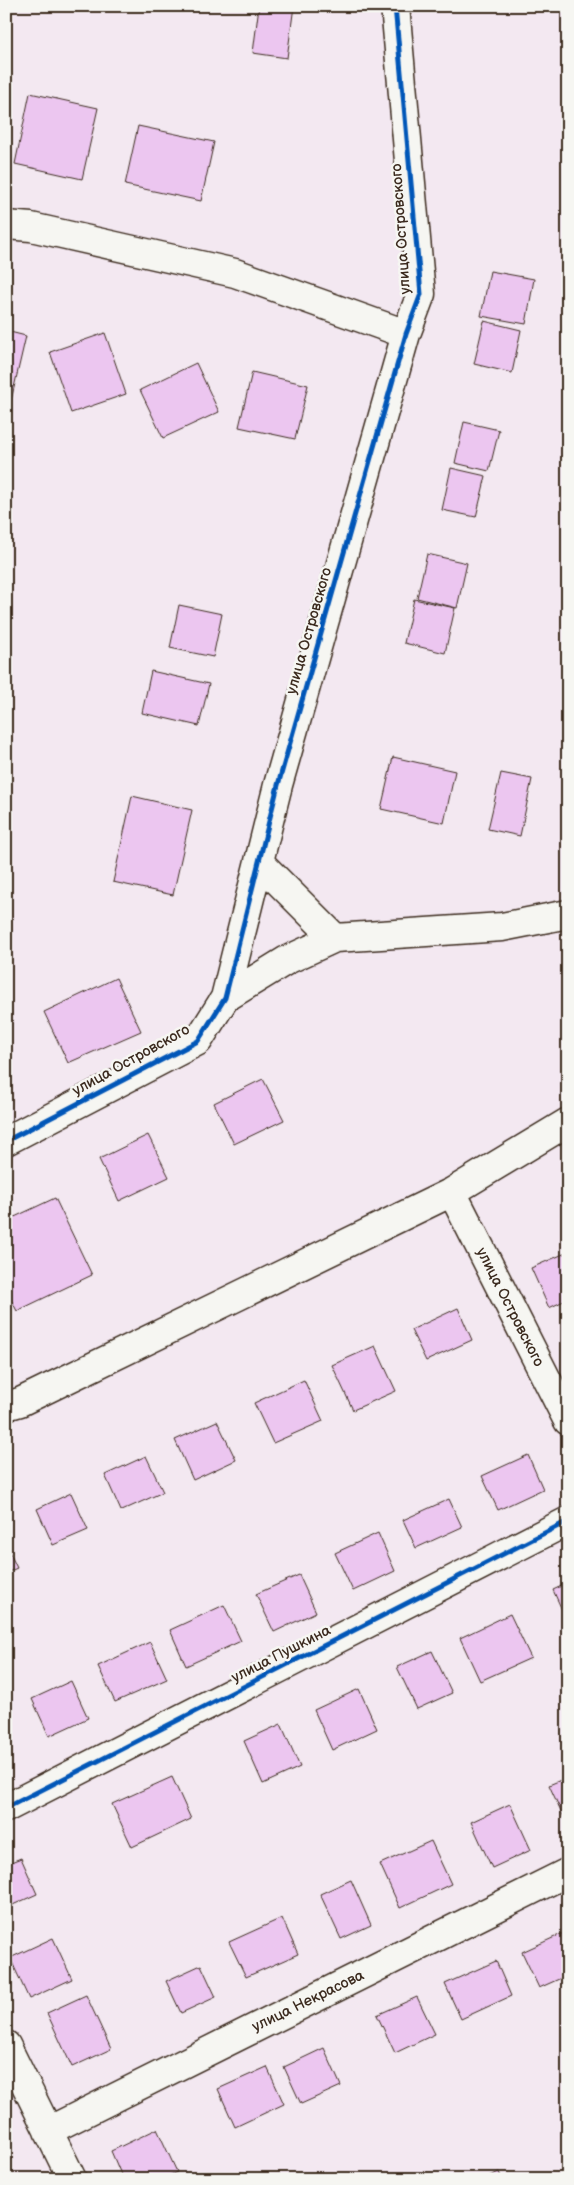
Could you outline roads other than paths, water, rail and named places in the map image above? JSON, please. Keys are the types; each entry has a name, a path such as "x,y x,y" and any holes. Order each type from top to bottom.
{"street":[{"name":"улица Островского","path":"6,1140 198,1041 225,998 278,785 406,334 421,294 395,6"},
{"path":"6,225 31,226 235,273 406,334"},
{"path":"259,862 335,938"},
{"path":"225,998 287,960 335,938 502,927 568,914"},
{"path":"6,1406 20,1402 452,1192 568,1122"},
{"name":"улица Островского","path":"452,1192 568,1421"},
{"name":"улица Пушкина","path":"6,1808 568,1521"},
{"name":"улица Некрасова","path":"48,2131 568,1872"},
{"path":"6,2045 72,2179"}]}
